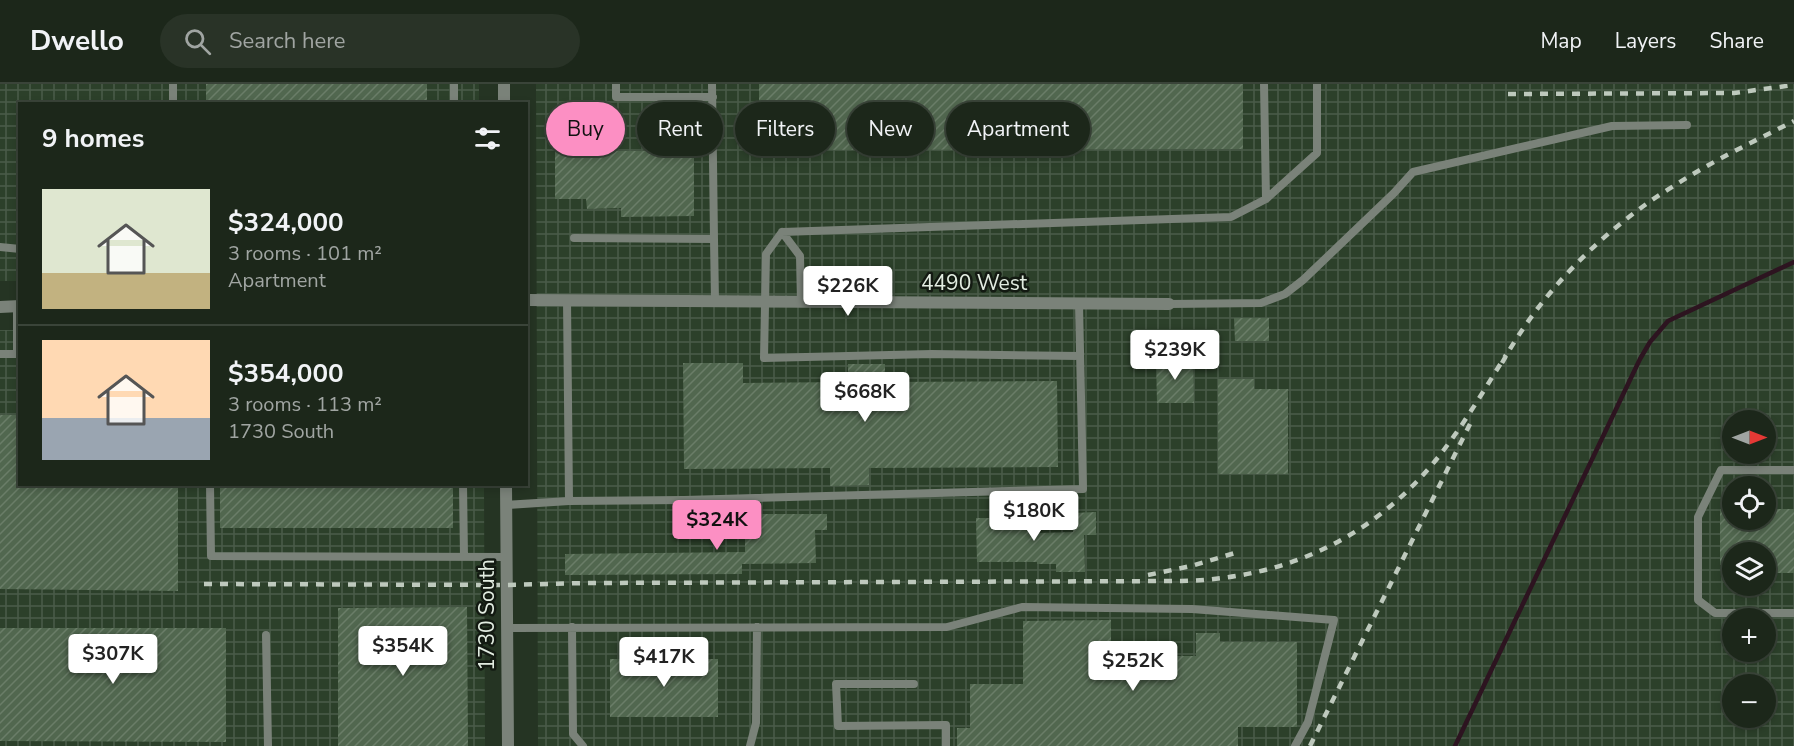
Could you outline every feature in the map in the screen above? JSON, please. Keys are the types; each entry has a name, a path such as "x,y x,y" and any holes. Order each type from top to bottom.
{"street":[{"path":"504,84 504,102"},
{"name":"4490 West","path":"528,300 1169,304"},
{"path":"0,307 18,306"},
{"name":"1730 South","path":"506,486 508,746"}],"lane":[{"path":"173,84 173,102"},
{"path":"454,84 454,102"},
{"path":"616,84 616,97 713,97"},
{"path":"712,84 715,301"},
{"path":"1264,84 1266,199"},
{"path":"782,232 1231,217 1266,199 1317,153 1317,84"},
{"path":"1169,304 1261,303 1285,294 1303,280 1413,172 1612,126 1687,125"},
{"path":"782,232 766,254 764,358 932,354 1080,356"},
{"path":"782,232 800,256 801,302"},
{"path":"574,238 714,239"},
{"path":"0,247 18,249"},
{"path":"567,300 569,501"},
{"path":"506,505 569,501 1083,489 1079,303"},
{"path":"0,354 18,354"},
{"path":"1794,470 1721,470 1698,517 1698,600 1715,613 1794,613"},
{"path":"210,486 211,556 507,556"},
{"path":"464,486 464,557"},
{"path":"507,628 947,627 1022,608 1192,609 1334,620 1308,722 1295,746"},
{"path":"572,627 573,734 583,746"},
{"path":"750,746 756,723 757,627"},
{"path":"266,634 268,746"},
{"path":"914,684 837,684 838,726 946,725 946,746"}],"shaded area":[{"path":"0,84 479,84 479,102 18,102 18,281 0,281"},
{"path":"536,84 1794,84 1794,746 538,746"},
{"path":"0,330 18,330 18,486 484,486 485,746 0,746"}],"building":[{"path":"206,84 427,84 427,102 206,102"},
{"path":"759,84 1243,84 1243,149 1090,149 1090,102 946,102 946,150 934,150 934,102 847,102 847,150 835,150 835,102 759,102"},
{"path":"625,151 637,151 637,156 694,156 694,216 621,217 621,208 587,209 586,199 555,199 555,156 625,156"},
{"path":"1234,318 1269,318 1269,341 1235,341"},
{"path":"1156,359 1193,359 1194,403 1157,403"},
{"path":"683,363 743,363 743,383 848,382 848,364 885,364 885,382 1057,381 1058,467 869,468 869,485 830,486 830,468 684,469"},
{"path":"1218,379 1254,379 1254,389 1288,389 1288,474 1218,474"},
{"path":"0,415 18,415 18,486 178,486 178,591 0,589"},
{"path":"220,486 453,486 453,528 220,528"},
{"path":"1720,509 1722,509 1722,530 1776,530 1776,509 1794,509 1794,573 1776,573 1776,542 1722,542 1722,565 1720,565"},
{"path":"1096,512 1096,535 1084,535 1085,572 1056,572 1056,564 1037,564 1037,562 977,562 976,518 1037,518 1037,533 1073,532 1073,513"},
{"path":"745,514 827,514 827,530 815,530 816,563 742,564 742,574 565,575 565,554 745,552"},
{"path":"467,607 468,746 338,746 338,608"},
{"path":"1111,620 1111,644 1157,644 1157,656 1196,656 1196,633 1220,633 1220,642 1297,642 1297,727 1238,727 1238,746 957,746 957,728 970,728 970,684 1023,684 1023,621"},
{"path":"0,628 226,628 226,742 0,741"},
{"path":"610,659 718,659 718,717 610,717"}],"waterway":[{"path":"1455,746 1650,342 1668,321 1794,262"}],"railway":[{"path":"1508,94 1734,93 1794,85"},
{"path":"1502,363 1518,336 1556,285 1601,240 1626,219 1691,175 1794,121"},
{"path":"204,584 507,585 1181,581 1258,572 1327,547 1359,529 1390,507 1443,451 1506,355"},
{"path":"1310,746 1470,424"},
{"path":"1148,575 1191,566 1235,553"}]}
